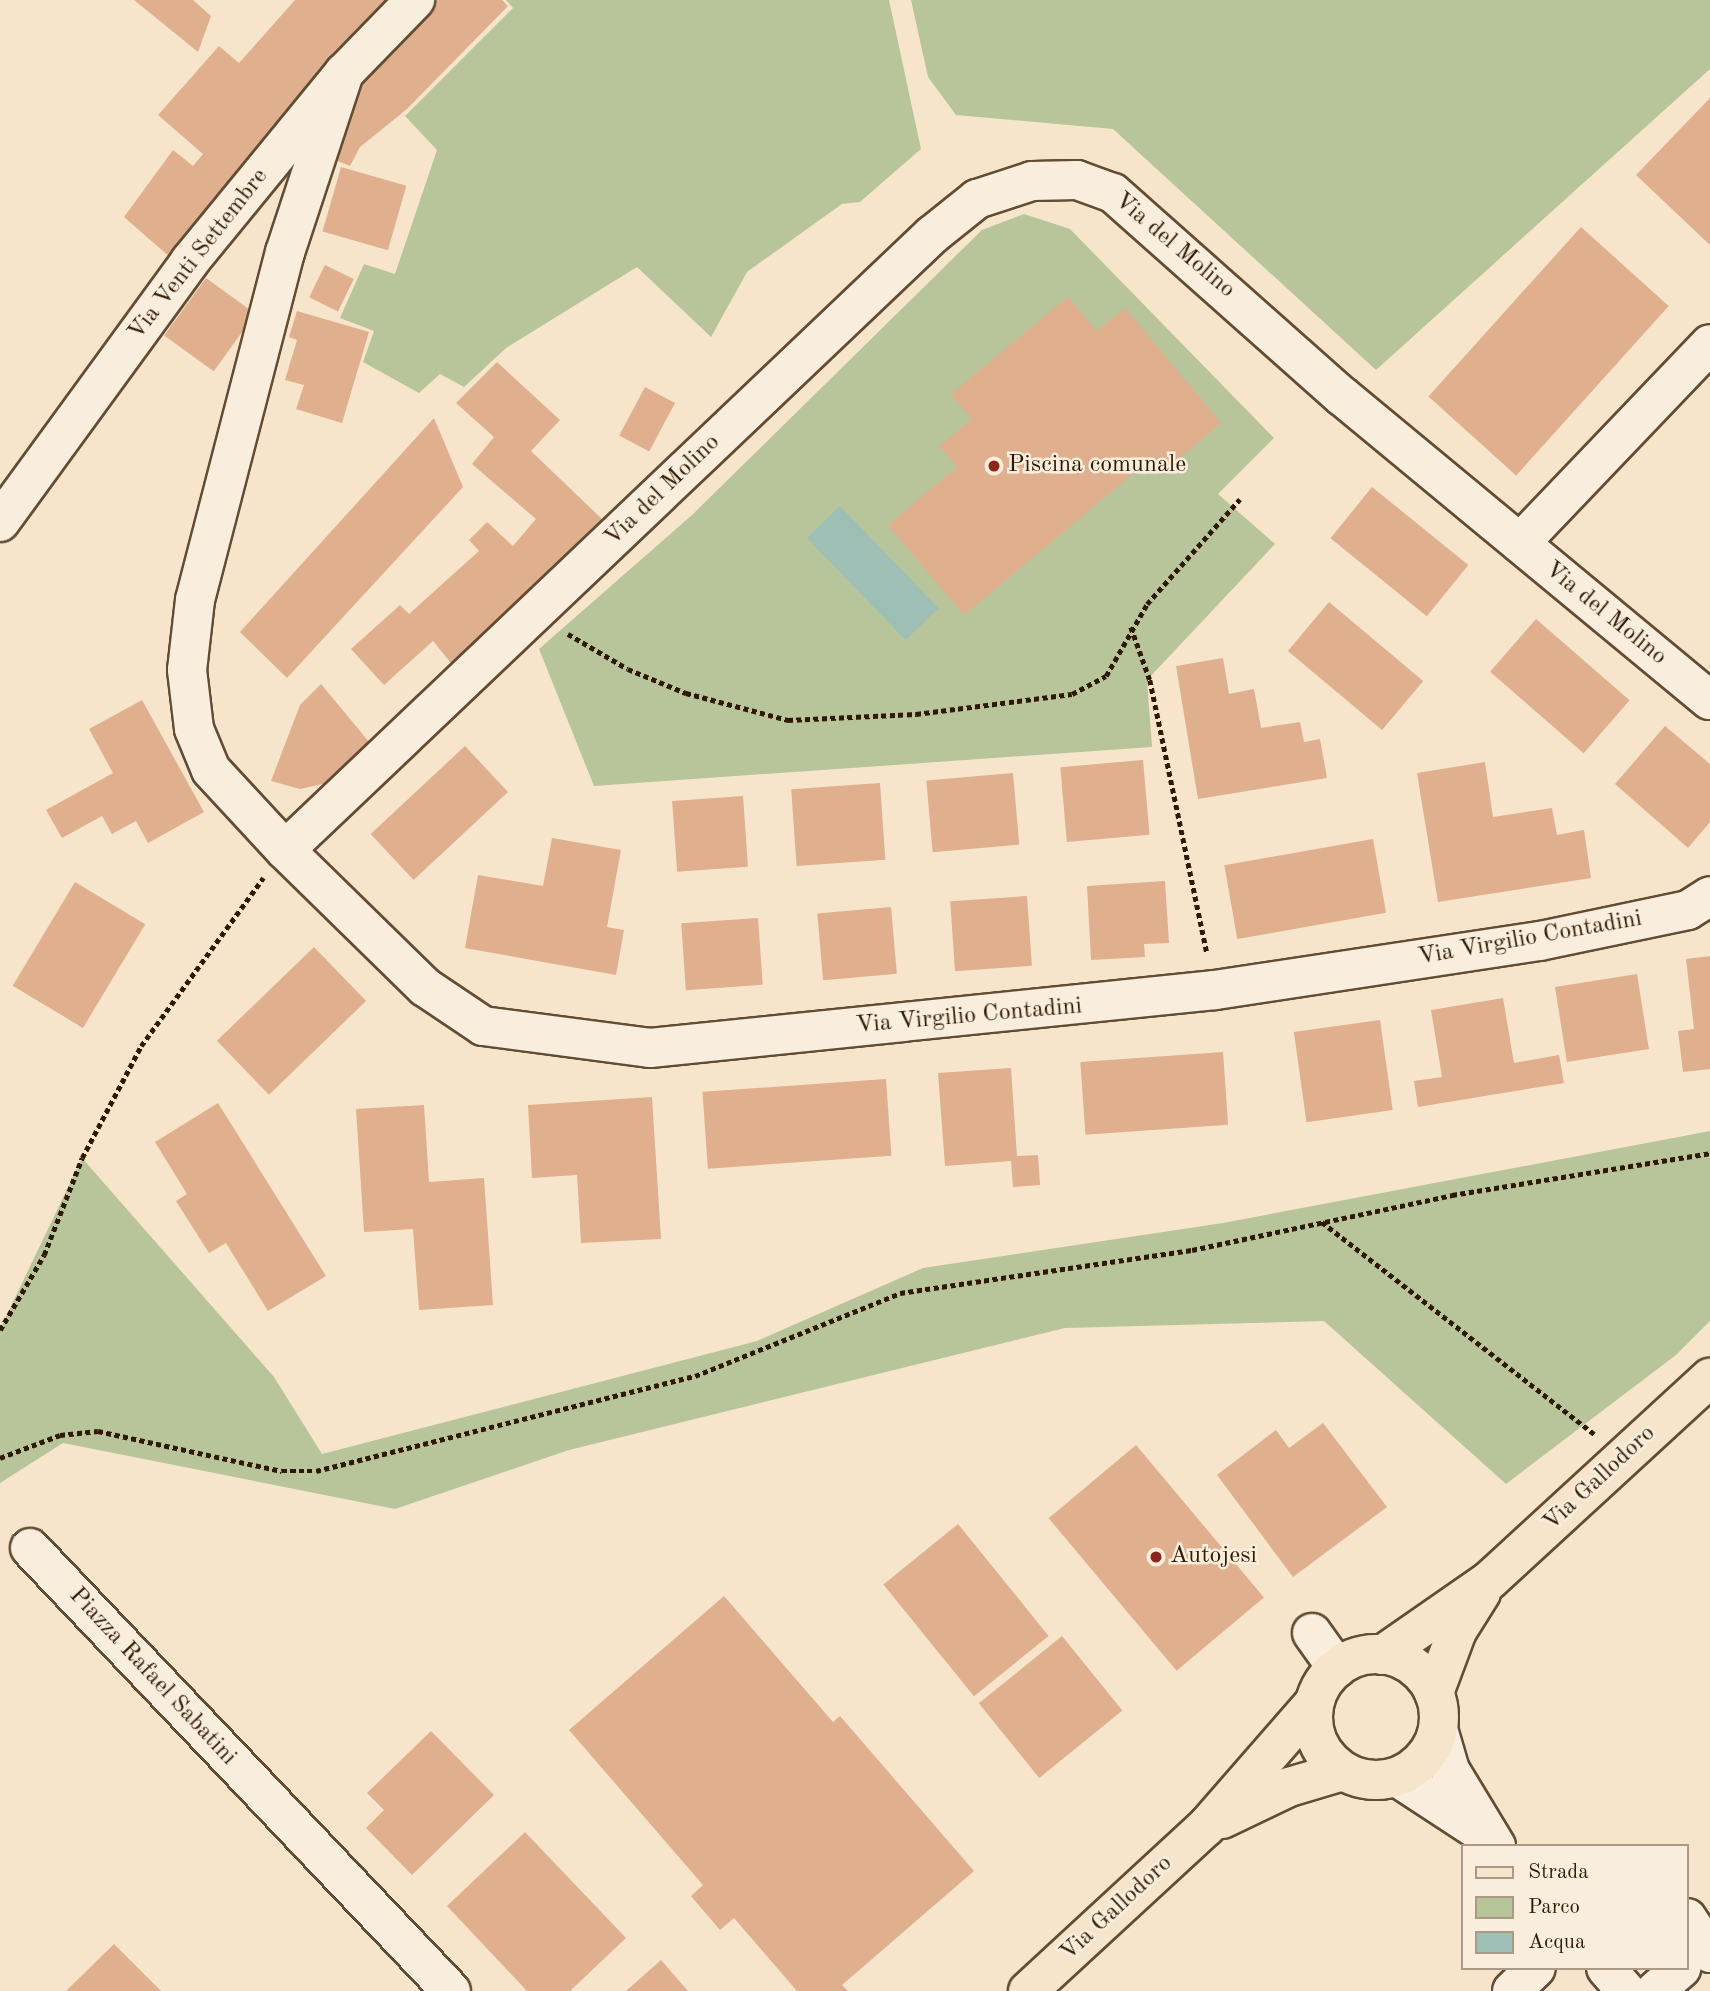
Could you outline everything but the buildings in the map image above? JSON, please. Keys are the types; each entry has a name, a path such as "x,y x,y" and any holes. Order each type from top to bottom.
{"main road":[{"name":"Via Gallodoro","path":"1027,1991 1206,1827 1314,1703 1337,1668 1360,1656 1382,1654 1490,1580 1710,1378"},
{"name":"Via Gallodoro","path":"1397,1777 1427,1754 1457,1631 1490,1580"},
{"path":"1382,1654 1414,1667 1436,1711"},
{"path":"1314,1703 1317,1740 1343,1771 1367,1780 1397,1777"},
{"name":"Via Gallodoro","path":"1206,1827 1289,1787 1343,1771"}],"street":[{"name":"Via Venti Settembre","path":"0,522 190,261 344,73 415,0"},
{"path":"285,850 211,770 194,729 187,670 195,600 285,252 344,73"},
{"name":"Via del Molino","path":"285,850 932,235 976,199 1032,181 1076,180 1113,193 1342,396 1710,700"},
{"path":"1520,543 1710,344"},
{"name":"Via Virgilio Contadini","path":"285,850 425,987 483,1026 650,1048 1215,990 1540,942 1688,910 1710,896"},
{"name":"Piazza Rafael Sabatini","path":"30,1548 451,1991"},
{"path":"1312,1633 1337,1668"},
{"path":"1436,1711 1450,1770 1491,1840"},
{"path":"1397,1777 1491,1840"},
{"path":"1511,1991 1534,1970"},
{"path":"1608,1970 1626,1991"},
{"path":"1655,1991 1675,1970"}],"path":[{"path":"537,610 628,669 687,693 788,720 916,714 1072,694 1106,676 1130,626 1240,499"},
{"path":"1130,626 1150,680 1215,990"},
{"path":"0,1330 44,1255 82,1158 141,1046 285,850"},
{"path":"0,1458 60,1435 98,1431 282,1471 316,1471 695,1376 900,1293 1192,1250 1322,1222 1710,1153"},
{"path":"1322,1222 1624,1457"}],"green space":[{"path":"506,0 889,0 921,149 860,202 842,204 747,272 711,337 637,267 506,348 464,387 440,374 419,393 363,362 374,331 340,318 364,264 395,274 437,150 405,116 513,8"},
{"path":"911,0 1710,0 1710,69 1376,370 1113,129 956,115 928,77"},
{"name":"Piscina comunale","path":"1024,214 1070,229 1274,438 1218,494 1275,544 1147,680 1152,747 594,786 539,649 692,515 982,230"},
{"path":"1710,1131 1710,1321 1676,1355 1506,1484 1324,1321 1065,1328 569,1450 395,1509 63,1443 0,1483 0,1329 82,1158 274,1377 322,1454 757,1341 923,1268 1223,1223"}],"water":[{"path":"840,506 939,608 906,640 807,538"}],"place":[{"name":"Piscina comunale","path":"994,466"},
{"name":"Autojesi","path":"1156,1557"}]}
